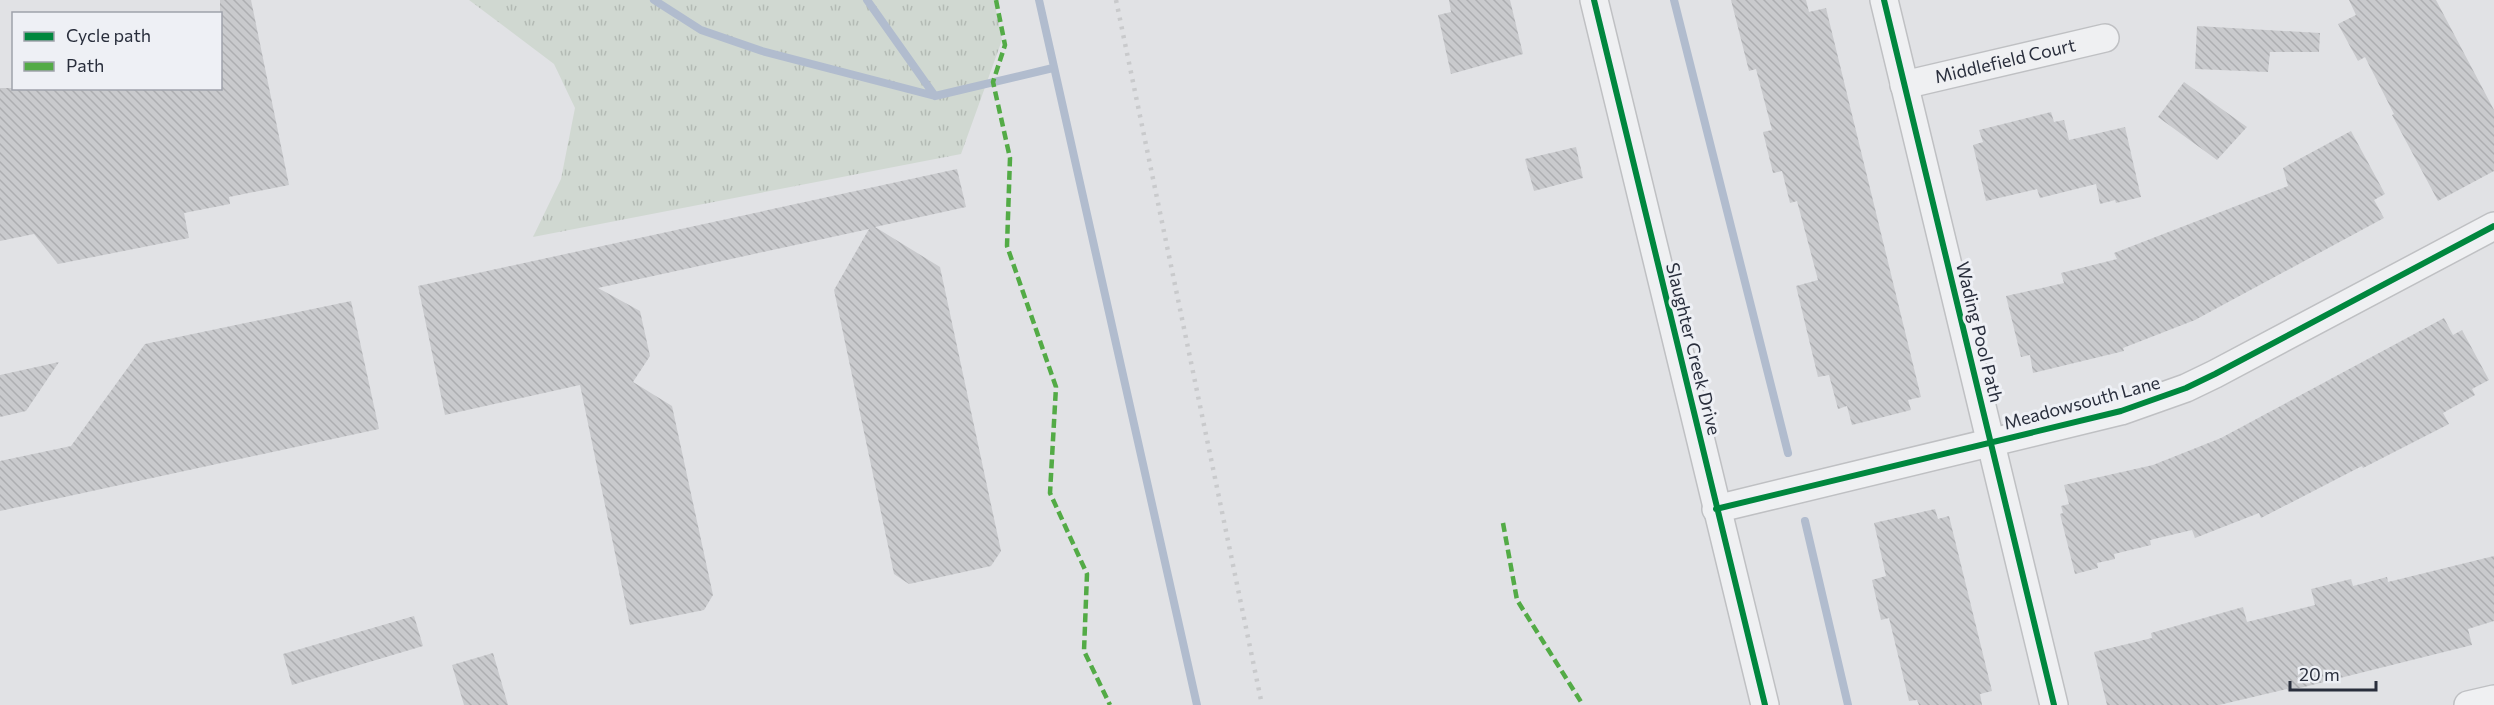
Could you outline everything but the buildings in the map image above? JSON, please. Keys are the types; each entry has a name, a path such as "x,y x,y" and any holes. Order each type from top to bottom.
{"street":[{"name":"Slaughter Creek Drive","path":"1594,0 1765,705"},
{"name":"Wading Pool Path","path":"1884,0 2054,705"},
{"name":"Middlefield Court","path":"1904,85 2104,38"},
{"name":"Meadowsouth Lane","path":"1716,509 2121,411 2186,388 2494,226"},
{"path":"2468,705 2494,699"}],"green space":[{"path":"469,0 994,0 1002,40 961,154 533,237 561,179 575,108 554,64"}],"waterway":[{"path":"654,0 701,30 762,51 935,96 1053,68"},
{"path":"867,0 935,96"},
{"path":"1039,0 1197,705"},
{"path":"1674,0 1788,453"},
{"path":"1805,521 1848,705"}],"railway":[{"path":"1116,0 1262,705"}],"marked path":[{"path":"996,0 1005,45 993,82 1010,158 1007,246 1056,387 1050,493 1087,574 1084,651 1110,705"},
{"path":"1503,523 1517,600 1583,705"}],"cycle path":[{"path":"1594,0 1765,705"},
{"path":"1884,0 2054,705"},
{"path":"1716,509 2121,411 2186,388 2494,226"}]}
